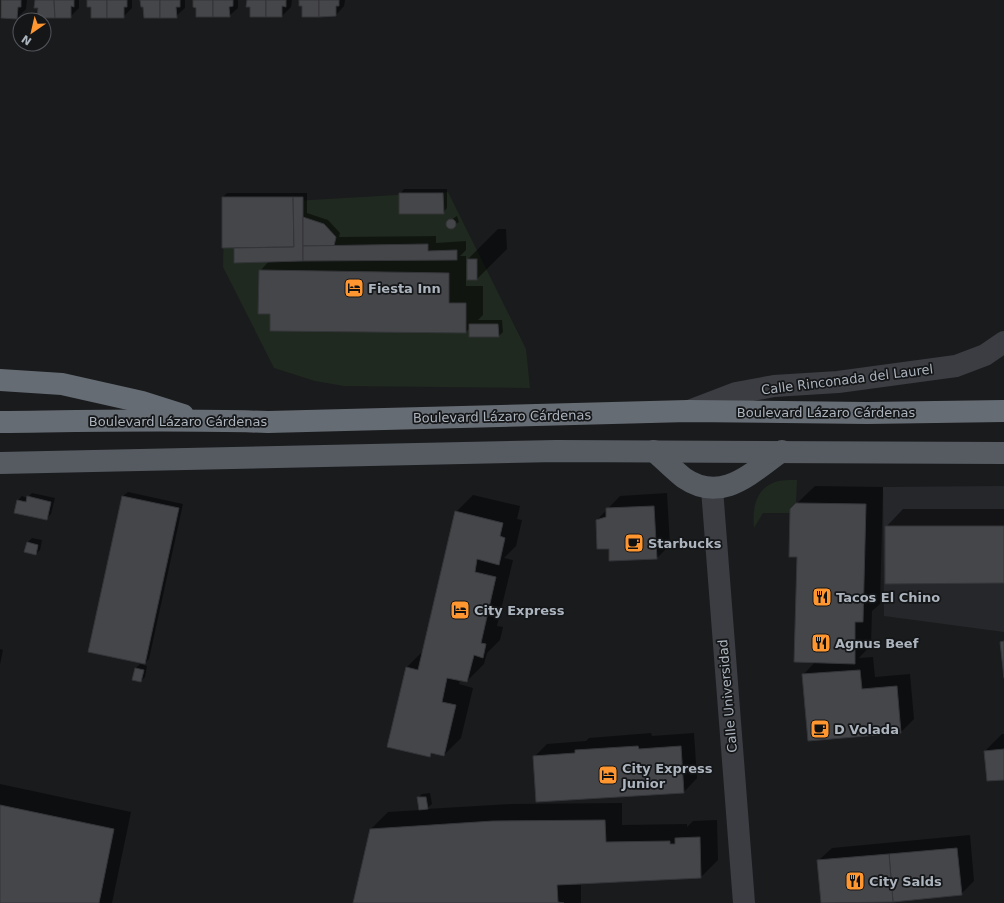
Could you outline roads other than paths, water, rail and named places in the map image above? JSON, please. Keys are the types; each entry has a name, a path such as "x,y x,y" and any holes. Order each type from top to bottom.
{"highway":[{"path":"0,380 62,384 142,402 201,420"},
{"name":"Boulevard Lázaro Cárdenas","path":"0,422 164,422 201,420 268,422 688,411 867,413 1004,411"},
{"path":"0,437 62,421"}],"main road":[{"path":"0,463 556,451 1004,453"},
{"path":"654,451 684,478 698,485 712,489 736,483 782,451"}],"street":[{"name":"Calle Rinconada del Laurel","path":"688,411 736,393 774,386 838,382 956,366 984,355 1004,342"},
{"name":"Calle Universidad","path":"712,489 744,903"}],"place":[{"name":"Fiesta Inn","path":"354,288"},
{"name":"Starbucks","path":"634,543"},
{"name":"Tacos El Chino","path":"822,597"},
{"name":"City Express","path":"460,610"},
{"name":"Agnus Beef","path":"821,643"},
{"name":"D Volada","path":"820,729"},
{"name":"City Express Junior","path":"608,775"},
{"name":"City Salds","path":"855,881"}]}
